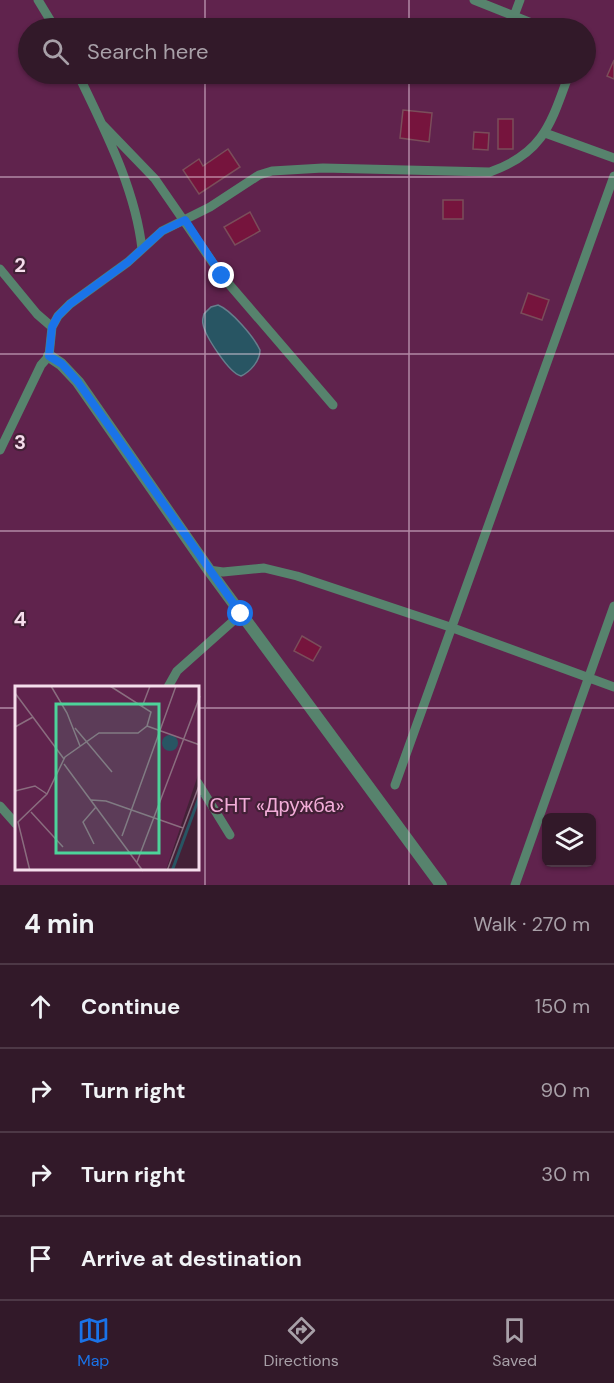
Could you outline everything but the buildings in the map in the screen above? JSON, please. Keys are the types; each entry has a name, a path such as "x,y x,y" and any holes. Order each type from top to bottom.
{"street":[{"path":"49,356 62,364 78,382 209,570 441,885"}],"lane":[{"path":"38,0 49,18"},
{"path":"474,0 519,18"},
{"path":"514,16 520,0"},
{"path":"83,84 102,124 139,221 142,249"},
{"path":"0,450 41,365 49,356 52,327 58,316 70,304 128,262 162,231 210,207 259,175 272,171 323,168 490,172 506,167 527,154 545,133 565,84"},
{"path":"102,124 155,179 222,276 333,405"},
{"path":"545,133 614,158"},
{"path":"395,785 614,176"},
{"path":"0,269 37,314 52,327"},
{"path":"209,570 223,572 264,568 297,576 453,628 614,687"},
{"path":"515,885 614,606"},
{"path":"169,686 177,671 241,614"},
{"path":"200,786 230,834"},
{"path":"0,806 15,823"}],"green space":[{"name":"СНТ «Дружба»","path":"0,0 614,0 614,885 0,885"}],"water":[{"path":"218,305 242,324 260,350 254,366 241,376 224,361 205,330 204,314 211,307"}],"route":[{"path":"222,276 185,220 162,231 128,262 80,296 58,316 52,327 49,356 62,364 78,382 241,614"}]}
